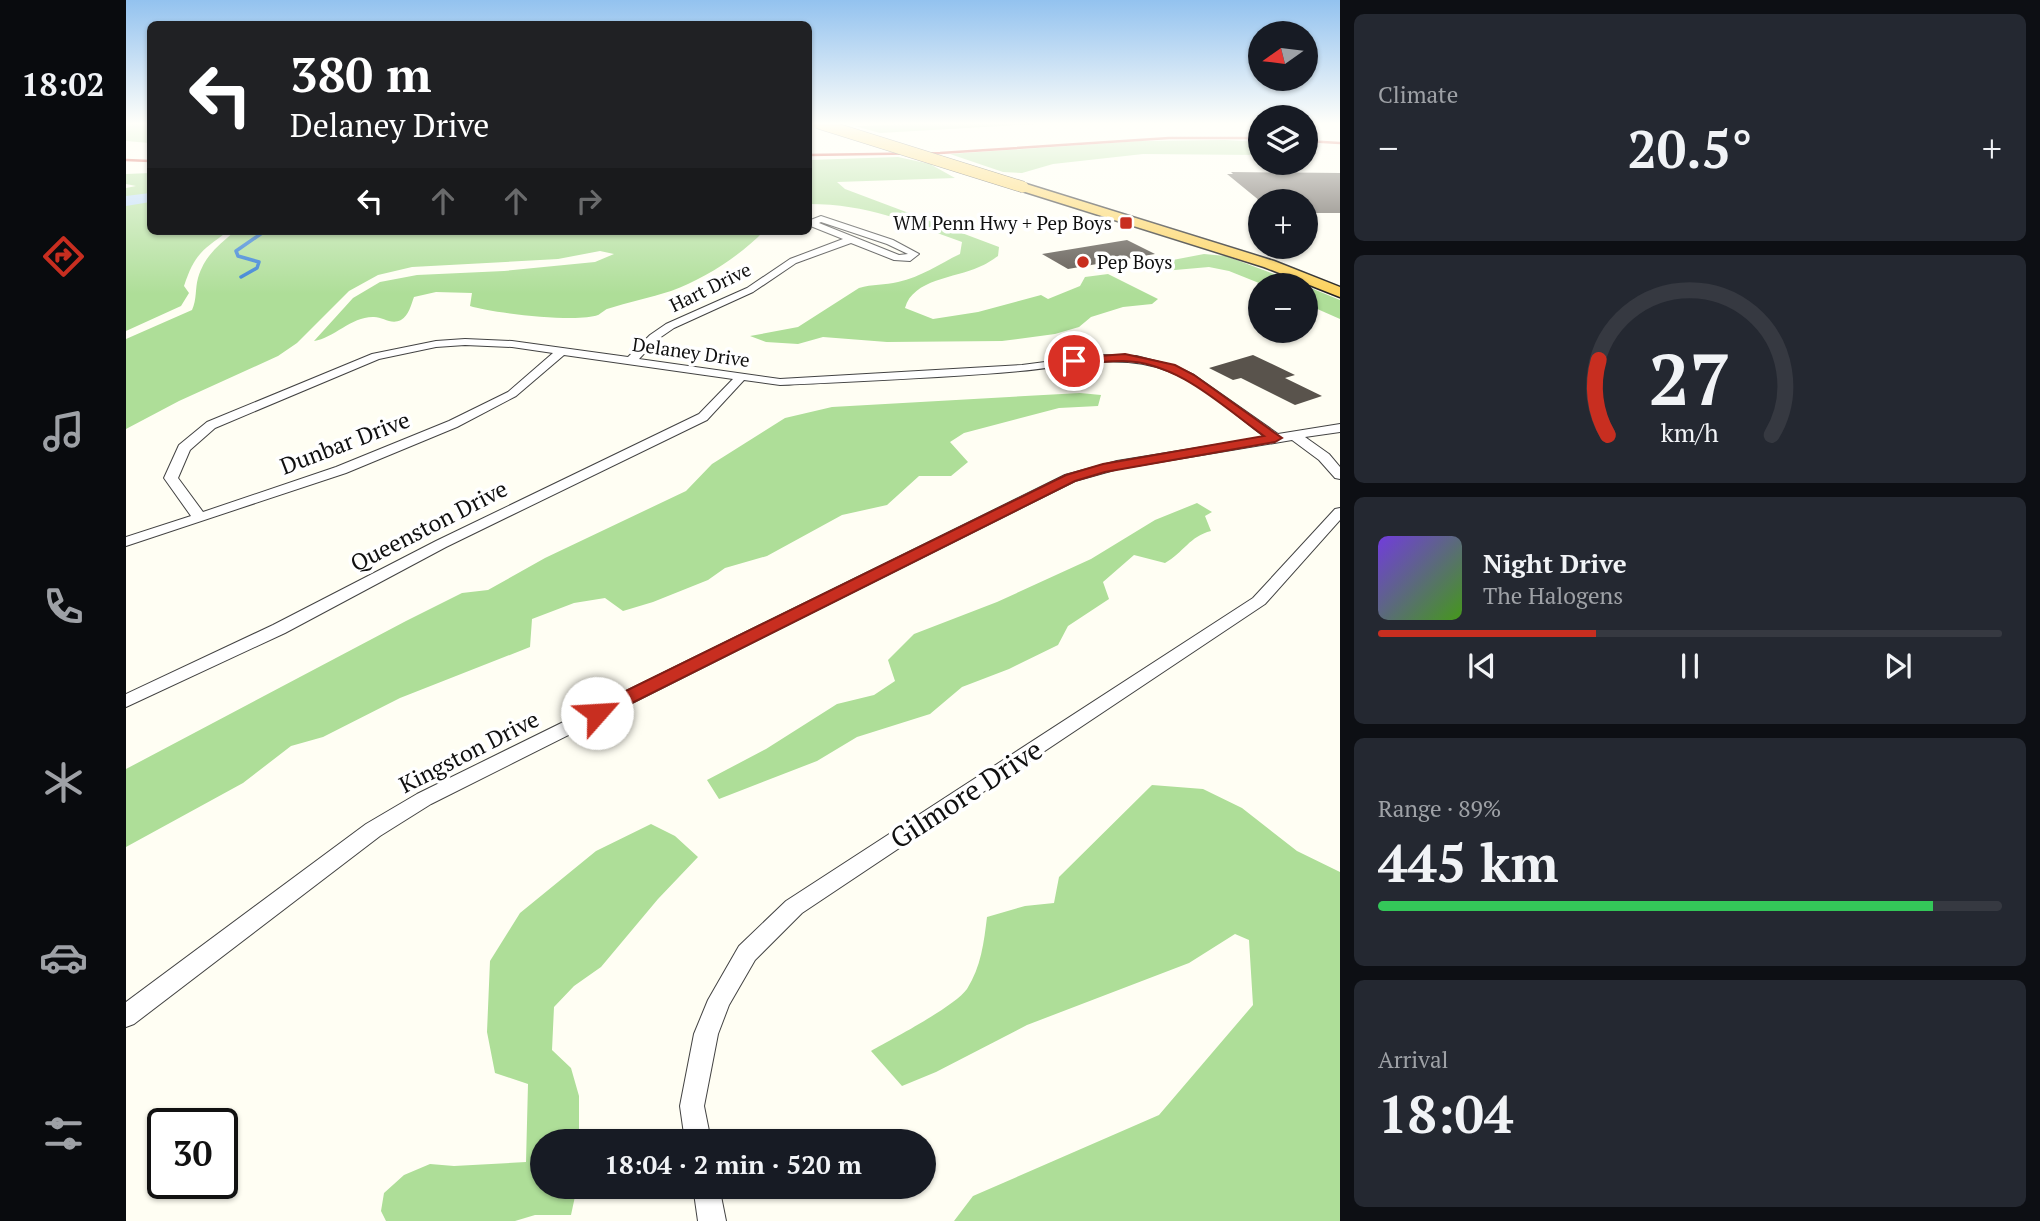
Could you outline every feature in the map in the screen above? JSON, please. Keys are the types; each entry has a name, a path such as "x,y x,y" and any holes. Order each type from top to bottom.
{"highway":[{"path":"1007,180 1027,186"},
{"path":"1008,180 1269,264 1340,292"}],"street":[{"path":"812,223 821,219 829,220 903,247 914,254 907,259 897,258 812,223"},
{"name":"Hart Drive","path":"631,361 654,337 670,326 750,290 793,261 850,240"},
{"name":"Delaney Drive","path":"200,517 171,478 184,448 211,425 376,356 415,347 465,342 512,344 780,382 1022,368 1099,358 1136,359 1171,368 1190,377 1275,438"},
{"name":"Dunbar Drive","path":"126,542 341,470 489,408 512,394 562,351"},
{"name":"Queenston Drive","path":"126,701 279,629 442,544 703,417 742,376"},
{"name":"Kingston Drive","path":"126,1016 373,830 448,787 1070,478 1103,468 1340,428"},
{"path":"1294,435 1324,457 1340,474"},
{"name":"Gilmore Drive","path":"696,1129 692,1106 710,1023 719,1000 747,953 785,916 818,891 1259,601 1340,512"},
{"path":"708,1199 712,1221"}],"green space":[{"path":"126,180 147,180 147,194 126,198 126,188 136,186 126,184"},
{"path":"812,180 897,180 837,182 845,189 999,247 998,256 984,265 926,285 909,298 905,308 933,319 978,312 1041,295 1048,299 1080,286 1085,277 1108,274 1158,299 1152,304 1123,307 1091,317 1079,327 1055,334 1002,341 887,342 823,337 798,344 766,342 750,336 798,327 859,288 906,280 960,254 962,242 905,221 869,211 812,204"},
{"path":"147,202 147,235 223,235 196,259 184,286 189,293 181,306 126,331 126,205"},
{"path":"231,235 760,235 733,258 696,280 671,291 607,309 598,315 554,318 496,311 470,306 472,293 436,292 414,297 408,313 401,320 394,322 377,317 366,318 314,341 353,298 380,282 417,275 504,271 595,262 614,254 600,251 558,259 412,267 378,275 349,291 297,343 278,356 179,401 126,429 126,339 192,310 198,278 204,263"},
{"path":"1204,254 1226,256 1271,273 1248,273 1248,279 1209,267 1152,272 1131,268"},
{"path":"1318,291 1340,300 1340,319 1318,309"},
{"path":"1080,393 1101,395 1098,406 1059,408 964,433 950,442 968,462 951,476 919,476 887,505 842,515 767,556 725,568 708,580 623,611 605,598 574,603 532,619 530,647 400,698 323,737 291,746 243,783 126,847 126,769 462,593 488,590 545,558 686,491 712,464 785,418 832,407"},
{"path":"1197,503 1212,512 1205,516 1211,531 1197,537 1165,563 1134,555 1103,582 1109,599 1068,626 1058,645 1009,669 962,687 930,714 857,737 817,761 719,799 707,780 766,749 837,704 874,695 895,681 888,660 914,634 997,602 1091,559 1155,520"},
{"path":"1152,785 1203,789 1242,808 1297,851 1340,872 1340,1221 954,1221 973,1196 1159,1115 1253,1005 1249,940 1235,934 1189,963 1027,1025 936,1072 902,1086 871,1051 922,1022 960,996 972,981 979,963 987,917 1025,906 1054,903 1059,877"},
{"path":"651,824 675,836 698,857 658,899 601,967 574,986 554,1007 552,1050 571,1068 579,1096 579,1129 530,1129 530,1199 574,1199 571,1215 535,1215 515,1221 386,1221 381,1211 384,1193 404,1175 430,1164 454,1166 526,1162 528,1084 495,1073 487,1032 490,961 520,913 596,851"}],"building":[{"path":"1234,180 1340,180 1340,213 1318,213 1318,189 1248,189 1248,191"},
{"name":"Pep Boys","path":"1127,240 1155,254 1068,269 1042,254"},
{"path":"1253,355 1295,375 1285,378 1322,396 1295,405 1241,378 1233,380 1209,368"}],"waterway":[{"path":"126,201 147,198"},
{"path":"241,277 257,268 259,262 238,256 236,251 259,235"}],"place":[{"name":"WM Penn Hwy + Pep Boys","path":"1126,223"},
{"name":"Pep Boys","path":"1083,262"}],"route":[{"path":"597,713 1070,478 1103,468 1275,438 1190,377 1171,368 1125,358 1074,361"}]}
